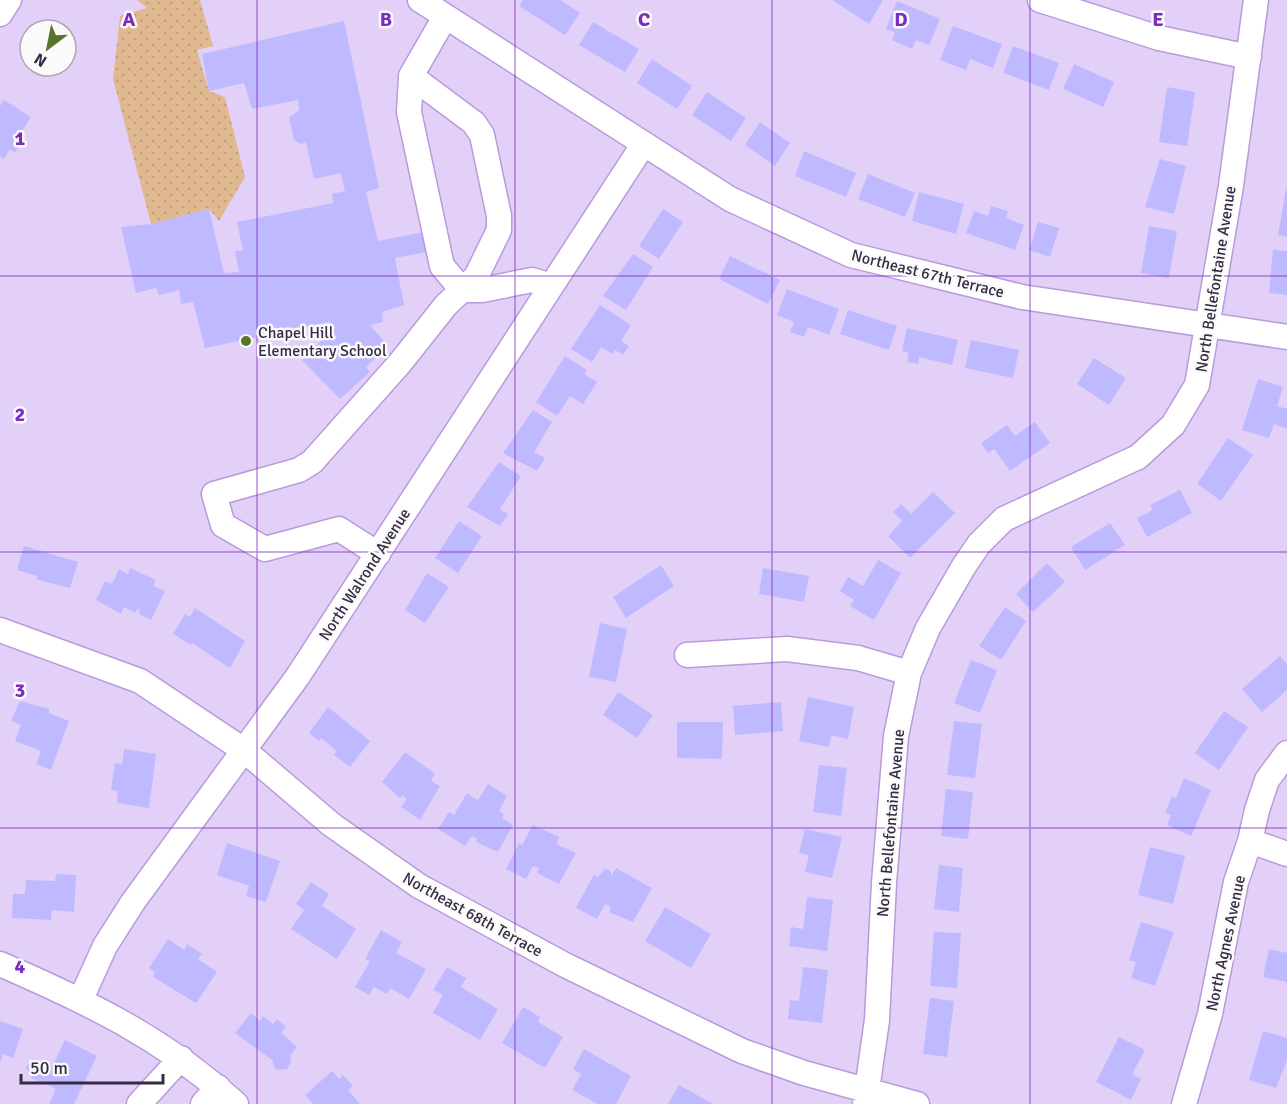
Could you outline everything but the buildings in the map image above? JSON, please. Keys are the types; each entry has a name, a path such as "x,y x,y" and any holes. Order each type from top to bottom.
{"street":[{"path":"0,14 9,0"},
{"name":"Northeast 67th Terrace","path":"420,0 730,199 851,255 1022,297 1287,337"},
{"path":"1040,0 1159,38 1249,57"},
{"name":"North Bellefontaine Avenue","path":"866,1097 877,1020 884,883 896,736 909,672 928,628 964,566 979,544 1004,519 1138,457 1173,425 1197,385 1256,0"},
{"path":"445,18 411,76 409,112 442,266 462,290"},
{"path":"378,554 339,529 265,549 223,525 213,494 299,470 312,462 400,363 446,305 476,277 499,230 499,216 482,135 474,123 411,76"},
{"name":"North Walrond Avenue","path":"81,999 105,946 133,902 298,676 643,145"},
{"path":"462,290 482,290 532,280 550,286"},
{"name":"Northeast 68th Terrace","path":"0,630 140,681 245,751 332,825 429,892 565,965 701,1033 866,1097 917,1104"},
{"path":"687,655 787,649 858,658 909,672"},
{"name":"North Agnes Avenue","path":"1184,1104 1210,1014 1236,882 1267,780 1287,753"},
{"path":"1250,841 1287,854"},
{"path":"0,964 81,999 128,1023 181,1058 210,1096 236,1104"},
{"path":"139,1104 181,1058"}],"shaded area":[{"path":"137,0 200,0 213,46 197,50 209,91 225,97 245,177 219,221 209,209 151,224 113,79 120,16 147,8"}],"place":[{"name":"Chapel Hill Elementary School","path":"246,341"}]}
